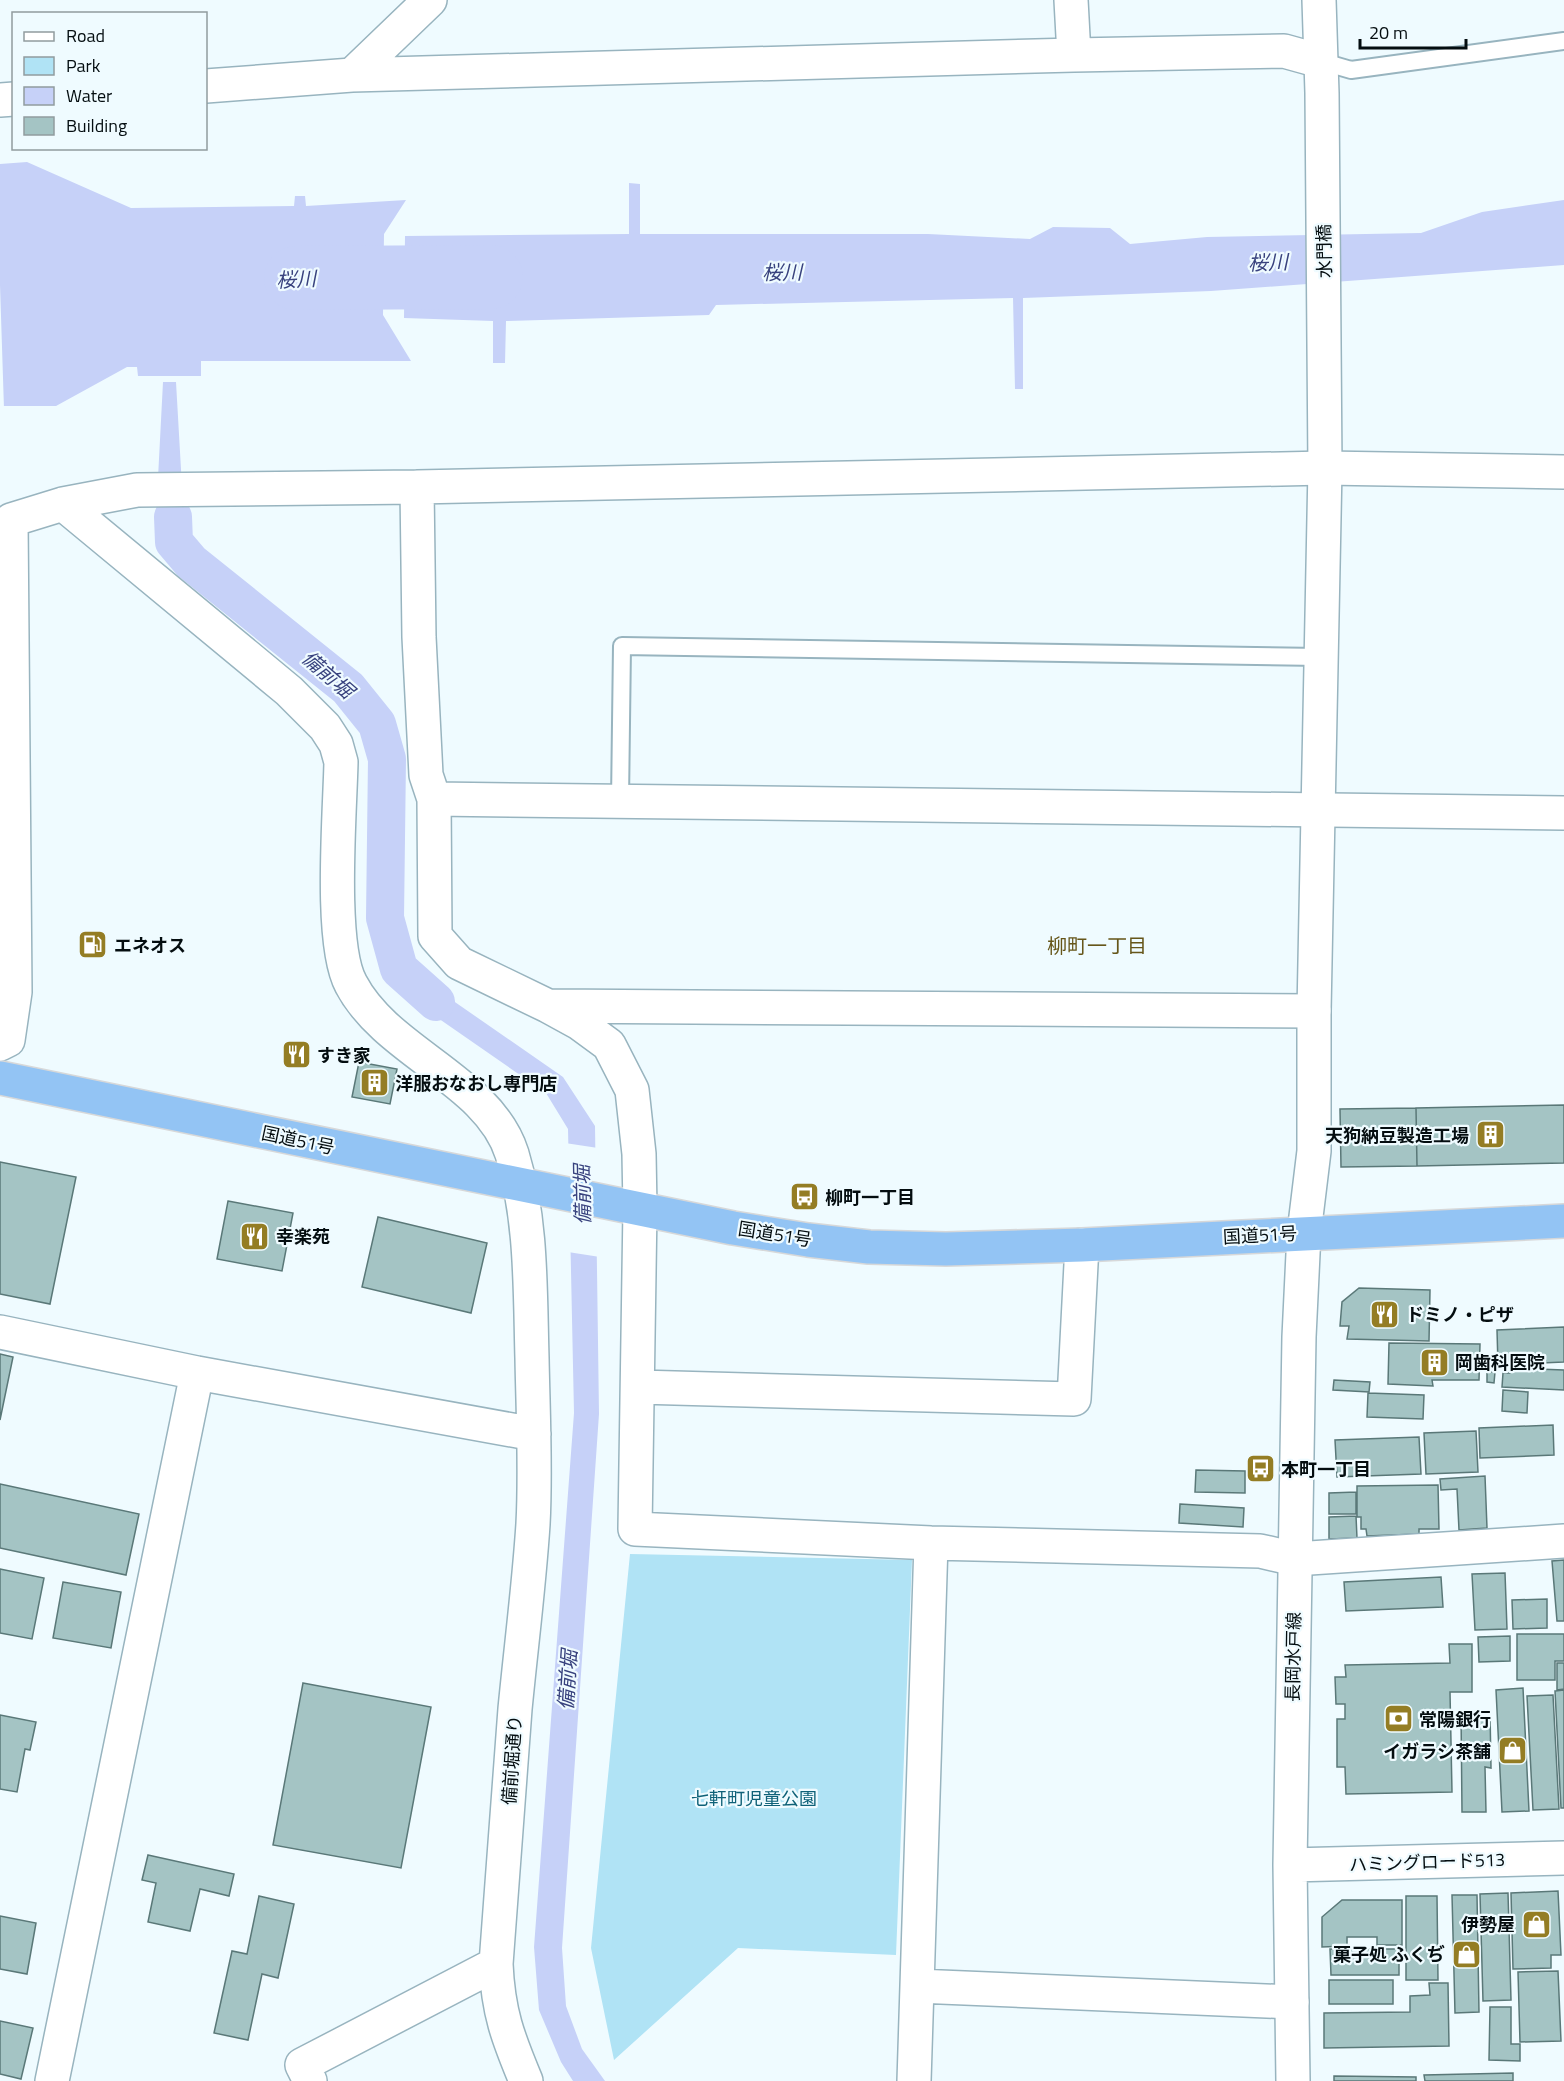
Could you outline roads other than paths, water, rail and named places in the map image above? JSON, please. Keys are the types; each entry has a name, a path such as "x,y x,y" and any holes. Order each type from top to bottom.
{"highway":[{"name":"国道51号","path":"0,1078 519,1185 776,1235 869,1246 946,1249 1082,1245 1564,1221"}],"street":[{"path":"352,75 430,0"},
{"path":"1071,0 1074,55"},
{"name":"水門橋","path":"1318,810 1326,397 1319,0"},
{"path":"207,86 352,75 1074,55 1284,51 1320,61"},
{"path":"0,1044 8,1040 15,992 11,520 63,504 137,490 417,487 1325,468 1564,471"},
{"path":"417,487 419,637 426,775 434,799 435,936 459,963 548,1006 579,1023 609,1045 632,1090 639,1154 633,1206 639,1387 635,1529 931,1543 1260,1551 1294,1559 1564,1541"},
{"name":"備前堀通り","path":"63,504 289,691 330,735 336,744 340,762 339,924 342,955 350,983 367,1007 407,1047 476,1101 495,1122 511,1151 529,1249 534,1434 533,1522 515,1713 496,1964 500,2010 508,2038 526,2081"},
{"path":"434,799 1564,813"},
{"name":"長岡水戸線","path":"1293,2081 1290,1865 1299,1300 1314,1151 1318,810"},
{"path":"548,1006 1314,1011"},
{"path":"639,1387 1074,1399 1082,1245"},
{"path":"0,1332 197,1373 534,1434"},
{"path":"52,2081 197,1373"},
{"path":"915,2081 916,1986 931,1543"},
{"name":"ハミングロード513","path":"1290,1865 1564,1858"},
{"path":"310,2081 302,2066 496,1964"},
{"path":"916,1986 1292,2002"}],"lane":[{"path":"1320,61 1352,70 1564,40"},
{"path":"620,801 622,646 1320,657"}],"water":[{"path":"27,162 131,208 294,206 295,196 305,196 306,206 406,200 384,234 383,315 411,361 201,361 201,376 138,376 137,367 127,367 56,406 0,406 0,164"},
{"path":"629,183 640,184 640,234 928,234 1030,239 1053,227 1110,228 1130,244 1207,237 1421,233 1482,212 1564,200 1564,265 1211,291 1023,298 1023,389 1015,389 1013,298 716,305 709,315 506,321 505,363 493,363 493,321 404,318 405,236 629,234"},
{"path":"163,382 176,382 185,539 200,554 181,569 163,542 158,478"},
{"path":"409,961 439,991 563,1077 595,1126 599,1414 562,1948 566,2006 582,2049 605,2081 573,2081 561,2062 539,2010 534,1947 574,1413 568,1129 546,1093 422,1007 389,976"}],"waterway":[{"name":"桜川","path":"296,278 491,277"},
{"name":"備前堀","path":"173,517 174,542 191,562 348,688 377,724 387,759 385,918 399,969 436,1002"}],"place":[{"name":"エネオス","path":"93,945"},
{"name":"すき家","path":"296,1055"},
{"name":"洋服おなおし専門店","path":"374,1083"},
{"name":"天狗納豆製造工場","path":"1490,1135"},
{"name":"柳町一丁目","path":"804,1197"},
{"name":"幸楽苑","path":"255,1236"},
{"name":"ドミノ・ピザ","path":"1385,1314"},
{"name":"岡歯科医院","path":"1434,1362"},
{"name":"本町一丁目","path":"1260,1469"},
{"name":"常陽銀行","path":"1398,1719"},
{"name":"イガラシ茶舗","path":"1512,1751"},
{"name":"伊勢屋","path":"1536,1924"},
{"name":"菓子処 ふくぢ","path":"1466,1954"}],"district":[{"name":"柳町一丁目","path":"1097,945"}],"park label":[{"name":"七軒町児童公園","path":"754,1798"}]}
